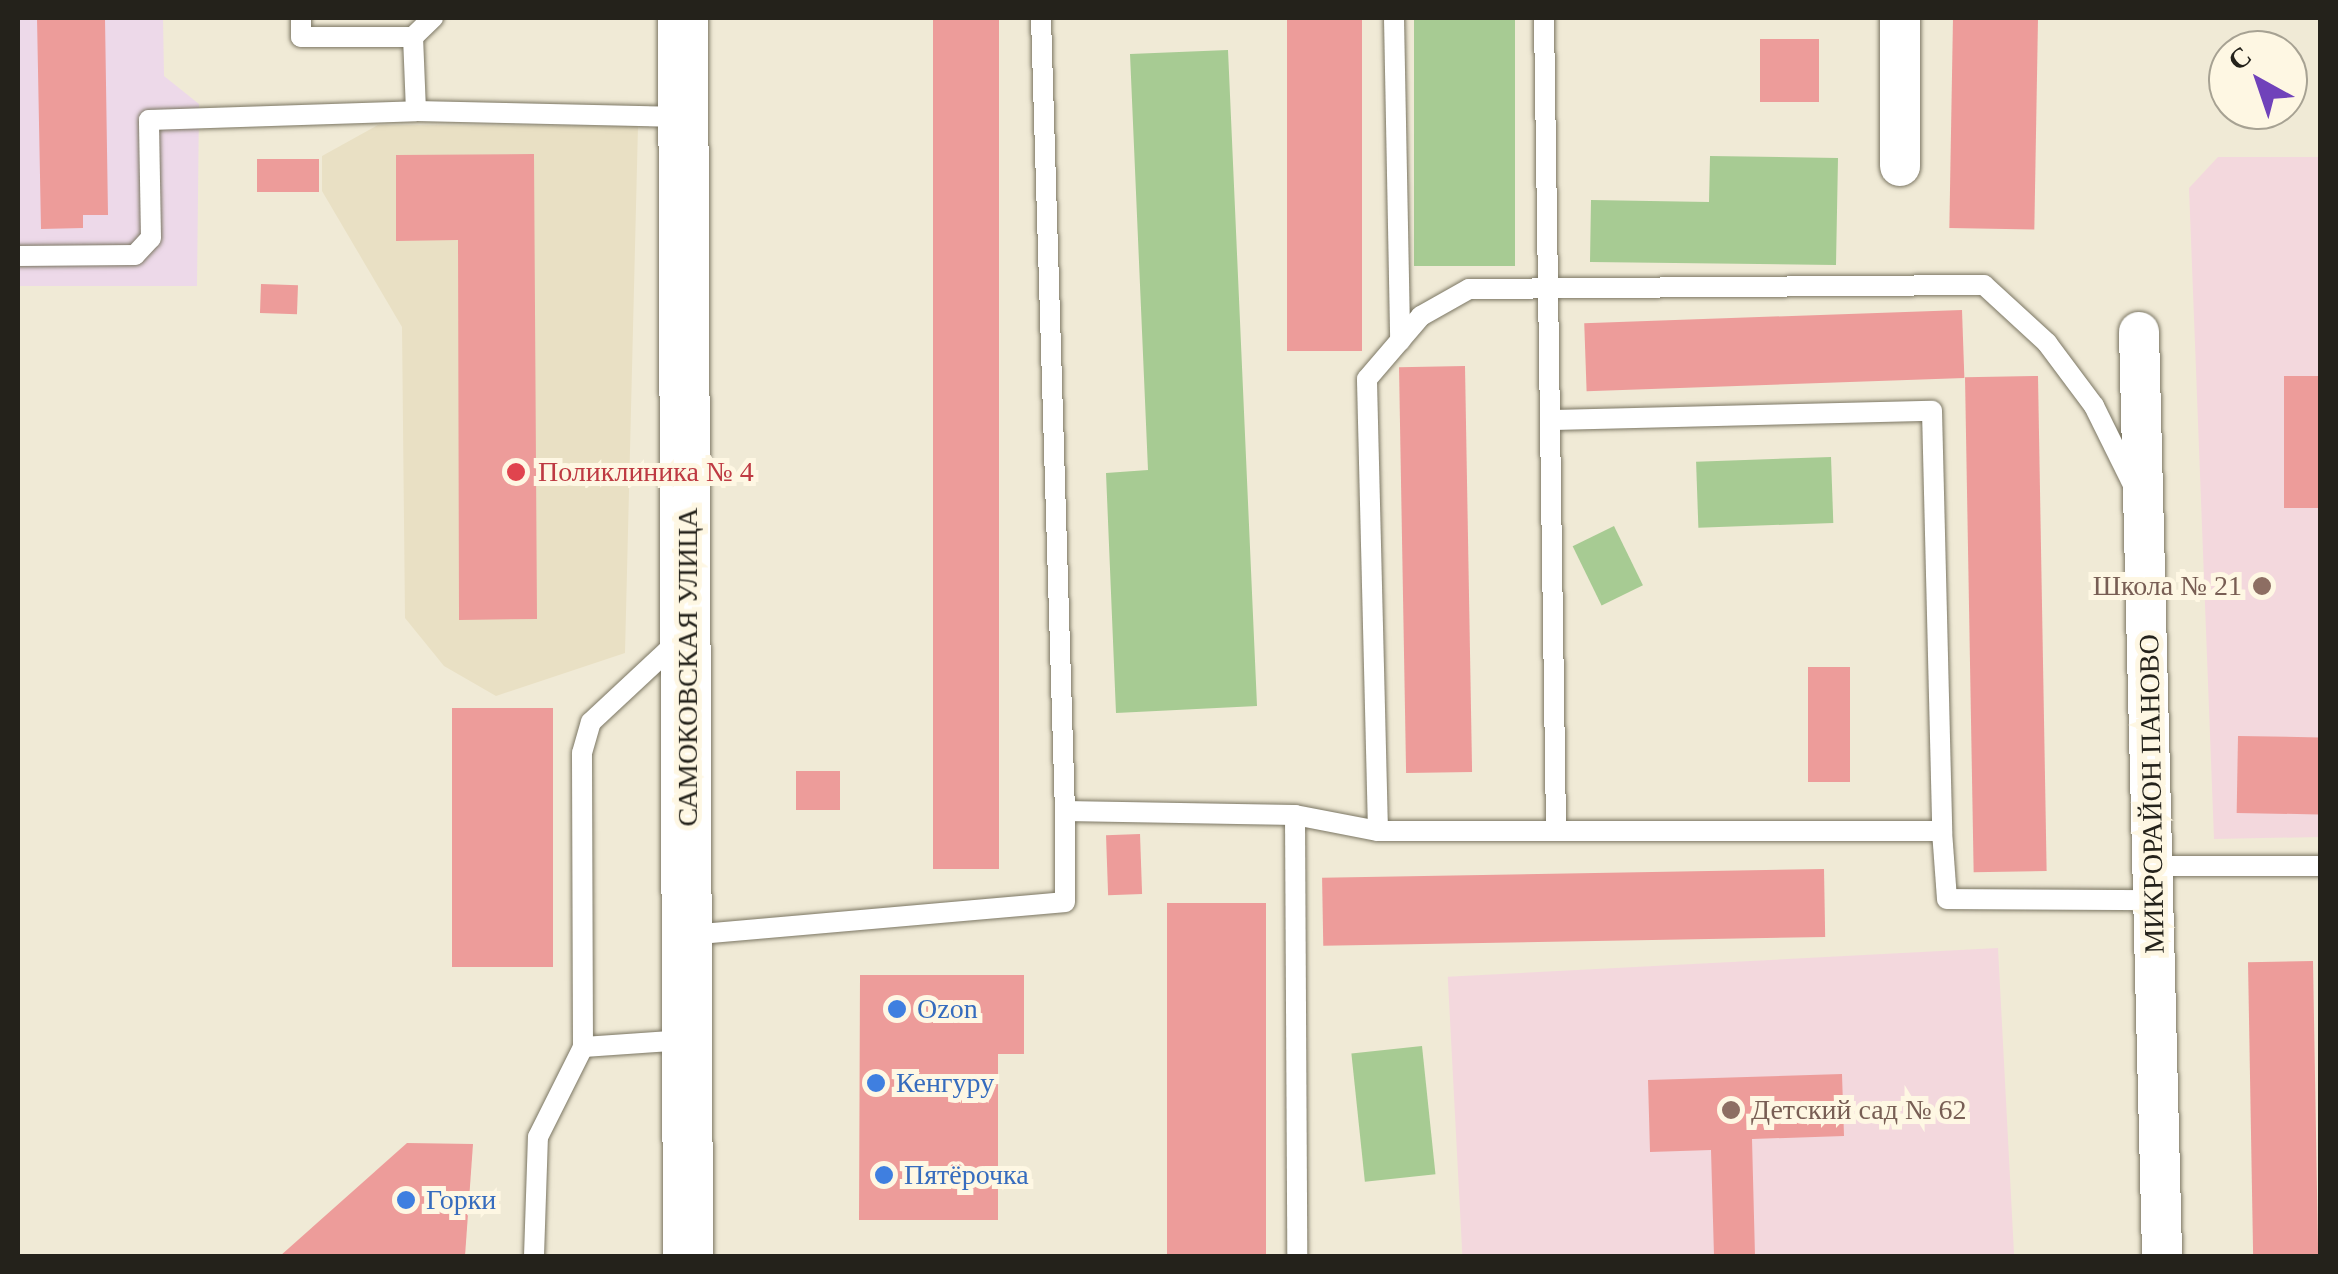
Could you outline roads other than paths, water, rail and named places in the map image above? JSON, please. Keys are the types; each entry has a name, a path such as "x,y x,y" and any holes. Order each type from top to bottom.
{"street":[{"name":"САМОКОВСКАЯ УЛИЦА","path":"684,18 688,1256"},
{"path":"1900,18 1900,166"},
{"name":"МИКРОРАЙОН ПАНОВО","path":"2139,332 2162,1256"}],"lane":[{"path":"301,18 301,37 413,37 433,18"},
{"path":"688,936 1066,902 1041,18"},
{"path":"1394,18 1400,341"},
{"path":"1544,18 1553,420 1556,831"},
{"path":"413,37 416,111"},
{"path":"18,256 135,256 151,238 149,120 416,111 684,118"},
{"path":"1378,831 1367,380 1400,341 1468,289 1984,286 2048,344 2094,406 2145,509"},
{"path":"1553,420 1932,411 1947,899 2320,866"},
{"path":"534,1256 538,1138 583,1047 582,754 592,722 688,632"},
{"path":"1064,811 1295,815 1378,831 1942,831"},
{"path":"1295,815 1298,1256"},
{"path":"583,1047 688,1040"}],"place":[{"name":"Поликлиника № 4","path":"516,472"},
{"name":"Школа № 21","path":"2262,586"},
{"name":"Ozon","path":"897,1009"},
{"name":"Кенгуру","path":"876,1083"},
{"name":"Детский сад № 62","path":"1731,1110"},
{"name":"Пятёрочка","path":"884,1175"},
{"name":"Горки","path":"406,1200"}]}
